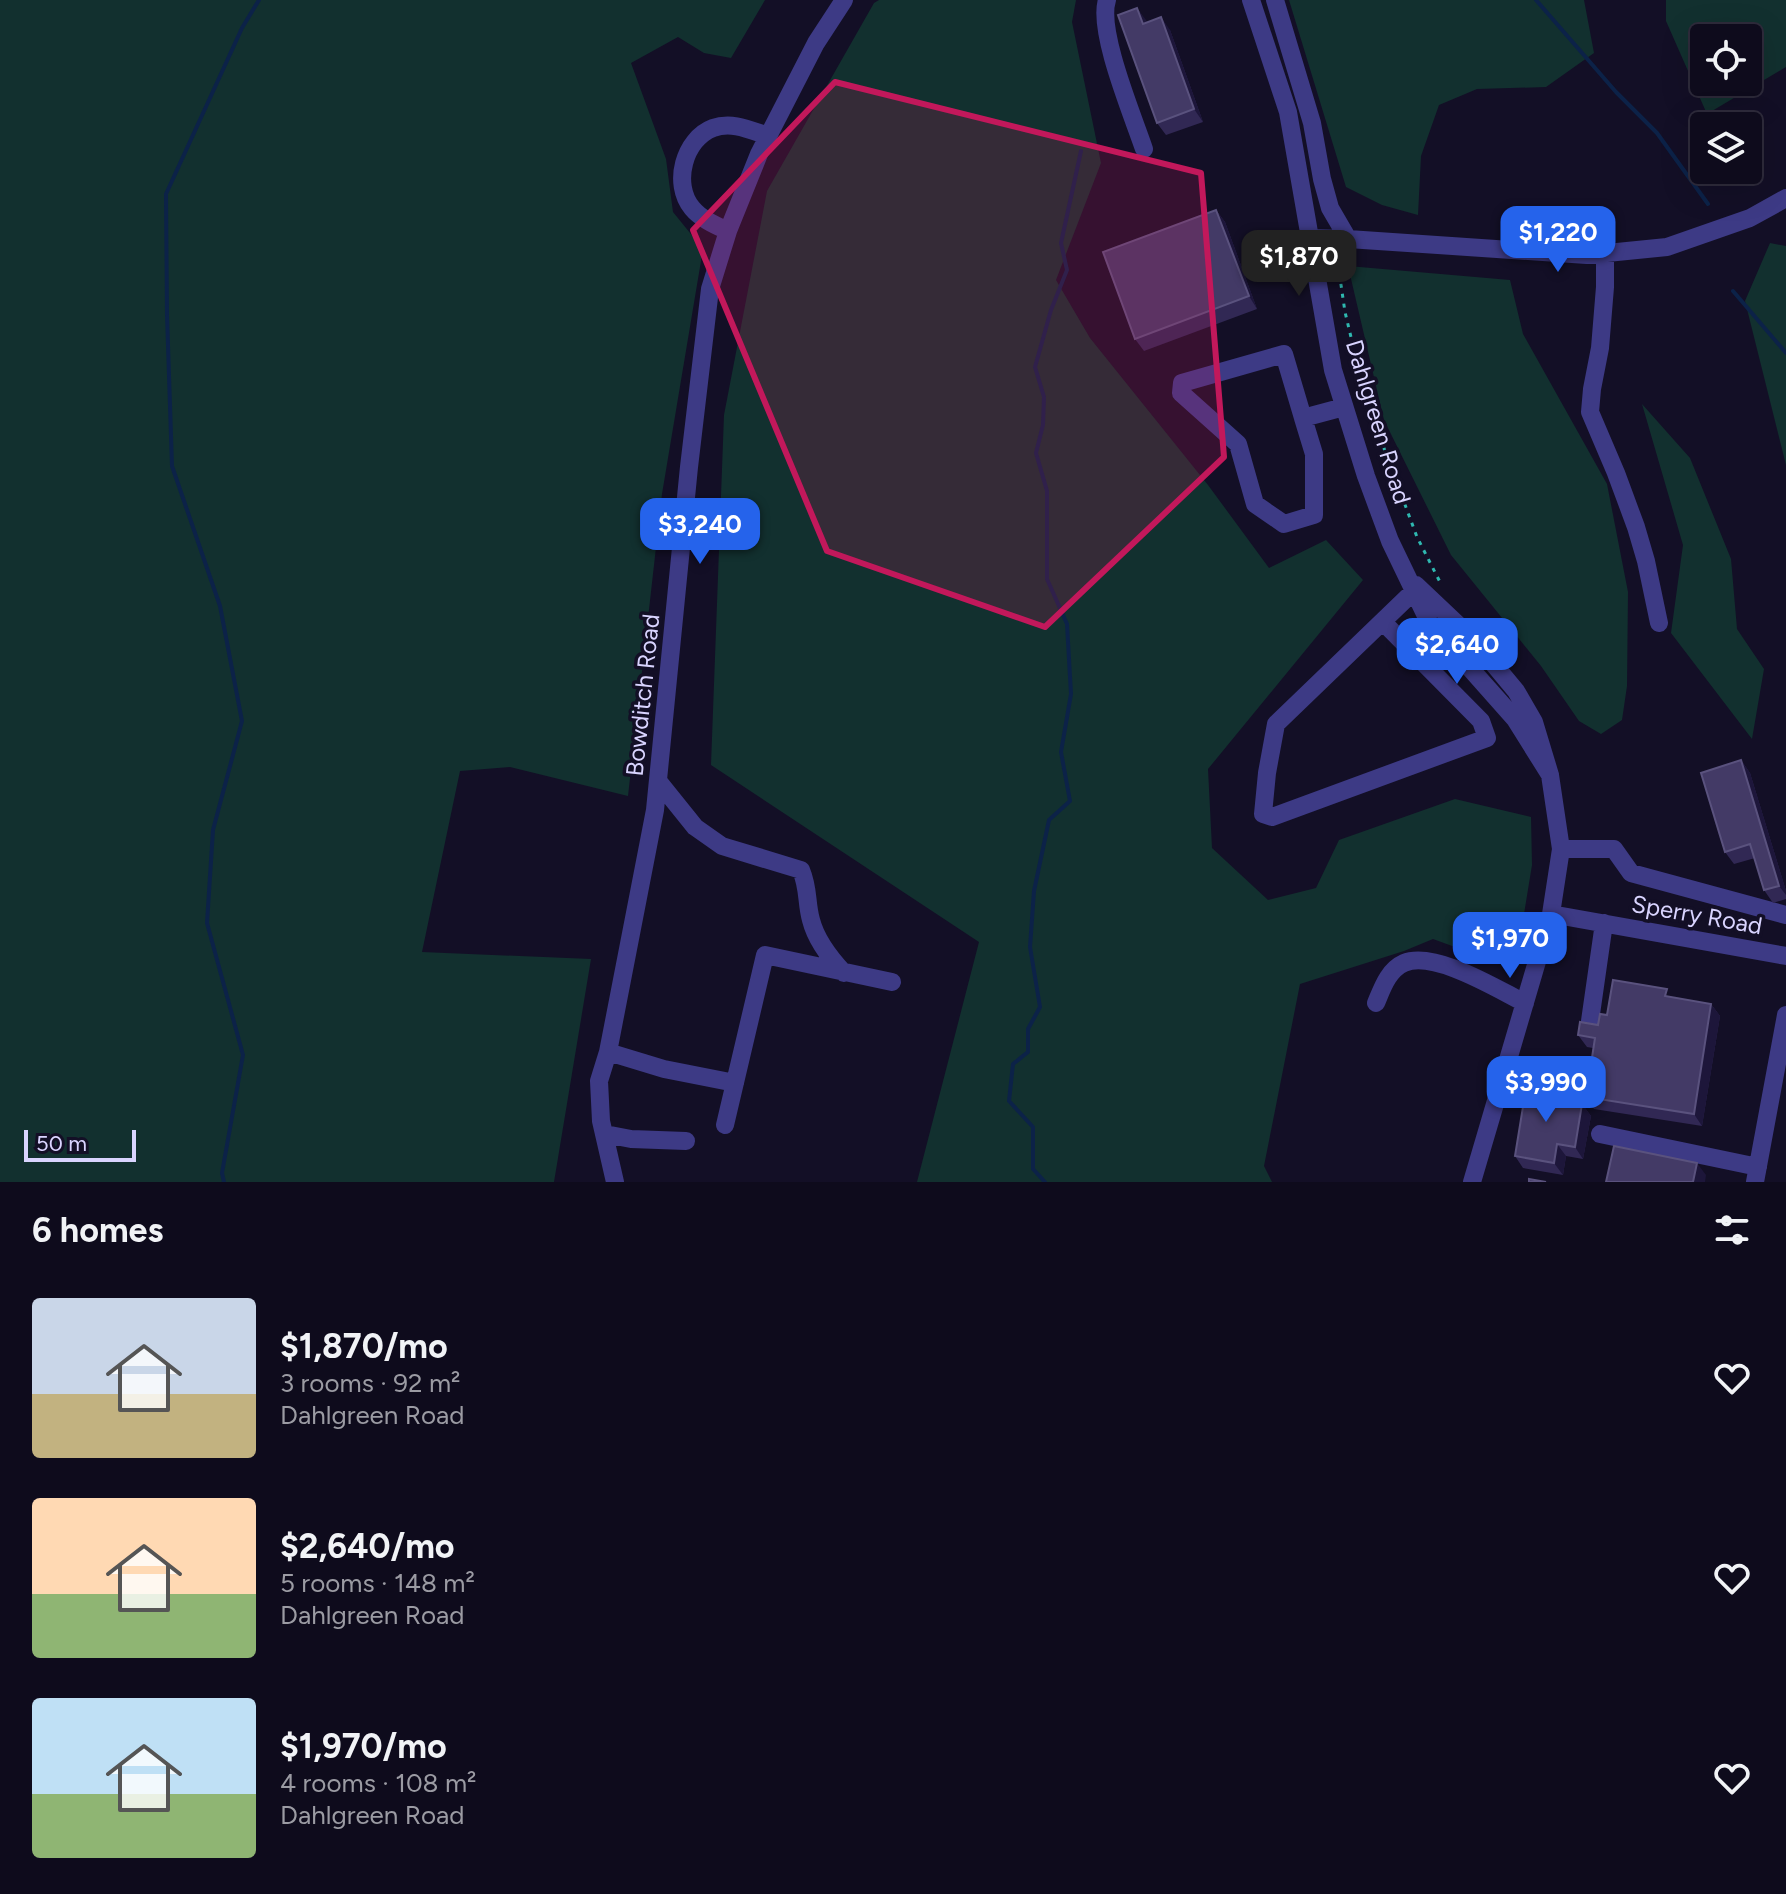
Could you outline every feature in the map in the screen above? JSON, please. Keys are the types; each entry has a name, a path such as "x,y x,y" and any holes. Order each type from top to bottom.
{"street":[{"name":"Bowditch Road","path":"615,1182 601,1121 599,1081 608,1052 655,810 710,289 728,231 759,154 816,43 844,0"},
{"path":"1107,0 1106,35 1144,149"},
{"name":"Dahlgreen Road","path":"1251,0 1288,112 1333,370 1390,541 1429,622 1515,719 1550,775 1561,849 1551,914 1472,1182"},
{"path":"1275,0 1312,123 1330,208 1348,239"},
{"path":"728,231 709,223 690,207 682,185 684,161 694,142 712,128 735,125 768,136"},
{"path":"1310,238 1587,255 1667,247 1750,218 1786,198"},
{"path":"1605,253 1600,348 1590,412 1636,527 1659,623"},
{"path":"1284,354 1303,418 1314,454 1314,515 1284,524 1255,504 1238,444 1181,393 1182,383 1284,354"},
{"path":"1303,418 1344,407"},
{"path":"1383,622 1481,721 1487,738 1272,817 1263,814 1276,724 1383,622 1409,583"},
{"path":"658,781 695,827 722,846 801,870 807,884 811,920 827,954 844,973"},
{"path":"1561,849 1614,849 1631,873 1786,915"},
{"name":"Sperry Road","path":"1551,914 1786,956"},
{"path":"1589,1028 1604,923"},
{"path":"725,1125 765,955 892,982"},
{"path":"1376,1003 1388,977 1402,963 1423,959 1452,967 1525,1003"},
{"path":"1600,1134 1757,1174 1786,1015"},
{"path":"608,1052 664,1069 735,1083"},
{"path":"605,1134 631,1139 686,1141"}],"highlighted area":[{"path":"835,82 1201,173 1224,457 1045,627 827,551 693,230"}],"green space":[{"path":"0,0 765,0 731,58 704,53 678,37 631,63 666,159 673,212 703,249 662,494 628,796 510,767 460,771 422,952 591,959 554,1182 0,1182"},
{"path":"879,0 1076,0 1072,22 1101,163 1056,280 1090,338 1208,485 1269,568 1326,540 1363,580 1208,769 1212,848 1268,900 1316,888 1339,840 1455,799 1531,817 1532,865 1515,969 1433,939 1300,984 1264,1166 1272,1182 917,1182 979,942 711,765 724,415 767,191 874,3"},
{"path":"1289,0 1584,0 1594,53 1546,87 1477,89 1439,105 1421,156 1418,215 1382,205 1346,187"},
{"path":"1666,0 1786,0 1786,67 1762,81 1762,24 1690,24 1690,75 1666,21"},
{"path":"1699,96 1737,96 1710,112 1706,112"},
{"path":"1770,243 1786,246 1786,465 1745,301"},
{"path":"1348,266 1510,280 1523,334 1607,484 1628,592 1627,686 1622,720 1601,734 1579,721 1541,666 1451,555 1384,420"},
{"path":"1642,404 1690,458 1731,559 1737,629 1764,669 1752,739 1671,633 1683,545"}],"building":[{"path":"1137,8 1143,24 1161,17 1194,109 1157,123 1118,15"},
{"path":"1216,210 1249,296 1135,339 1103,252"},
{"path":"1741,760 1779,886 1764,890 1750,844 1725,852 1701,773"},
{"path":"1613,980 1667,989 1665,996 1711,1004 1694,1114 1586,1097 1595,1038 1578,1035 1580,1022 1598,1025 1600,1014 1607,1015"},
{"path":"1527,1082 1556,1087 1554,1099 1582,1104 1575,1147 1557,1144 1554,1163 1515,1156"},
{"path":"1614,1146 1697,1163 1693,1182 1606,1182"}],"waterway":[{"path":"224,1182 222,1173 243,1055 207,923 213,830 242,721 220,606 172,466 166,194 242,28 259,0"},
{"path":"1536,0 1616,92 1657,133 1708,204"},
{"path":"1045,1182 1033,1169 1033,1127 1009,1101 1013,1064 1028,1052 1028,1029 1040,1007 1030,947 1034,891 1049,820 1070,801 1061,752 1071,694 1067,624 1047,579 1047,491 1036,453 1043,425 1044,397 1035,367 1051,310 1067,270 1061,243 1081,151"},
{"path":"1733,291 1786,353"}]}
